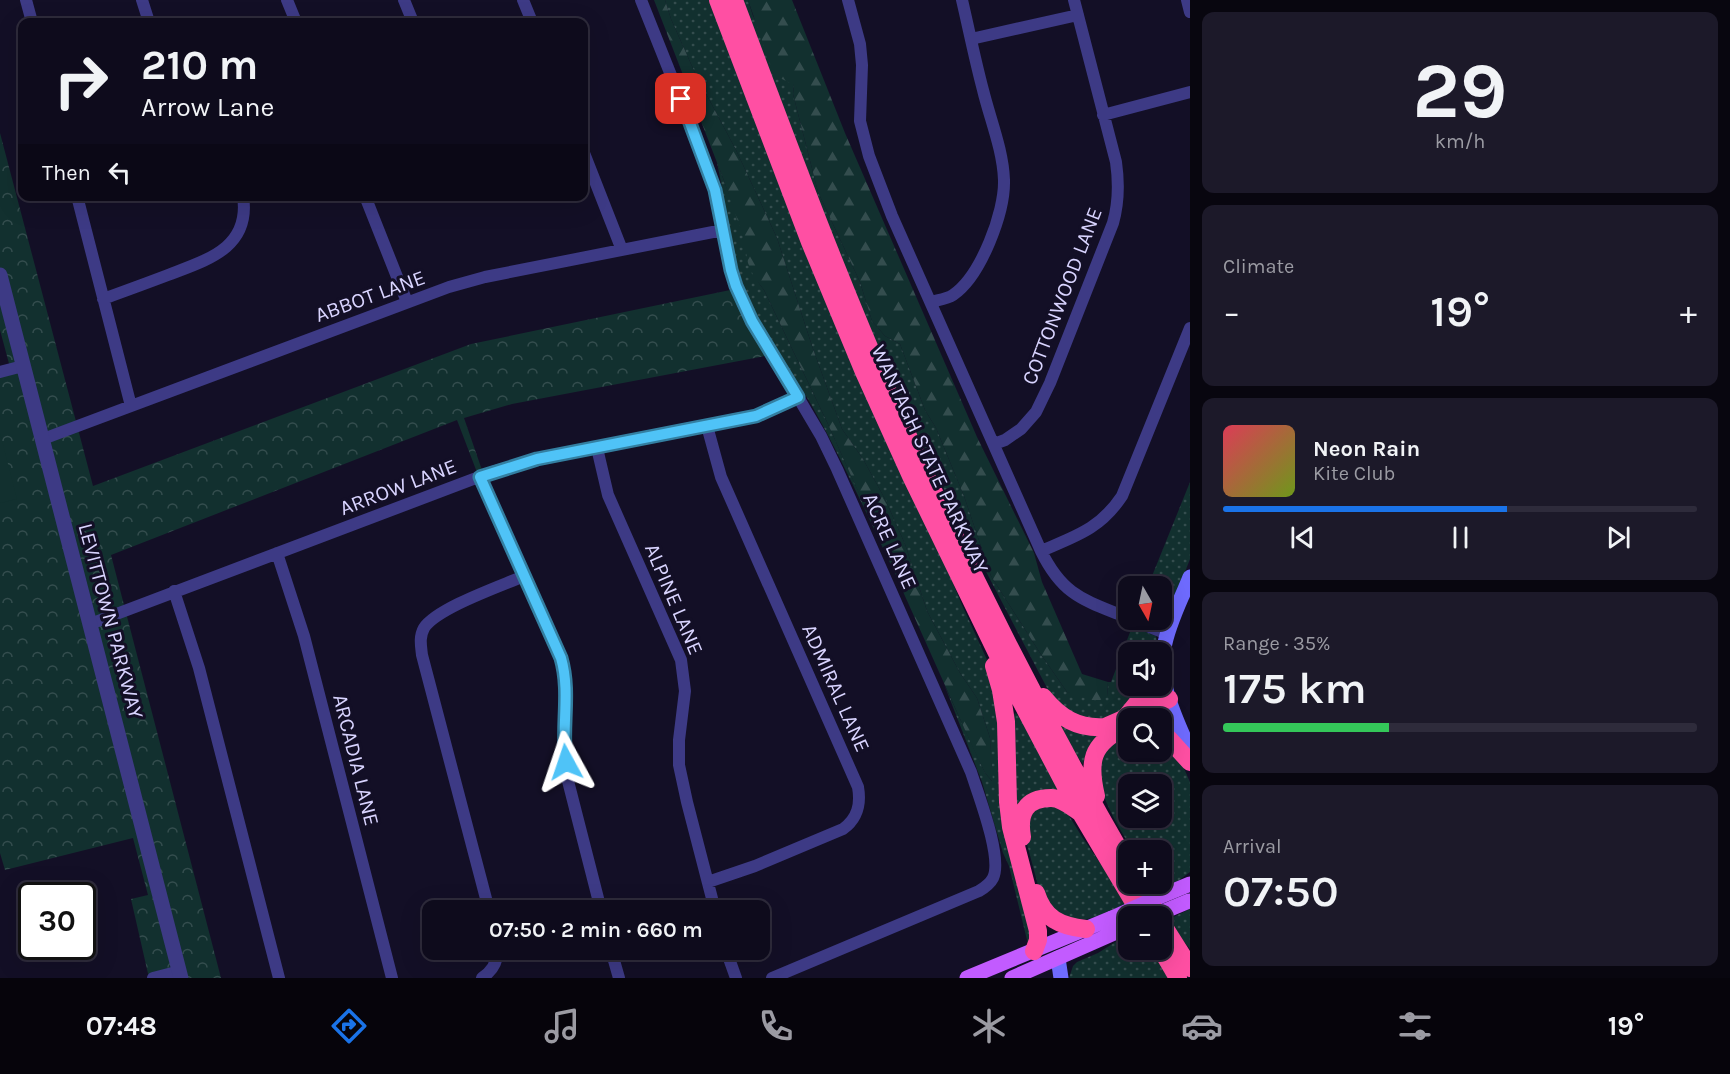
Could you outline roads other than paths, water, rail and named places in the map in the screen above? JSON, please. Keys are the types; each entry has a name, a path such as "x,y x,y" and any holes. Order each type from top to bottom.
{"highway":[{"name":"WANTAGH STATE PARKWAY","path":"718,0 810,242 864,372 979,618 1081,813 1136,906"},
{"name":"WANTAGH STATE PARKWAY","path":"734,0 825,240 890,395 948,521 1028,681 1118,848"},
{"path":"979,618 996,670 1004,707 1008,802 1014,836 1036,922 1038,940 1036,966"},
{"path":"1028,681 1054,710 1073,723 1096,728 1118,726"},
{"path":"1162,708 1170,703"},
{"path":"1160,708 1170,703"},
{"path":"1101,818 1091,775 1092,765 1094,755 1104,739 1118,731"},
{"path":"1172,741 1190,762"},
{"path":"1081,813 1058,800 1051,798 1040,800 1026,807 1020,818 1020,825 1040,907 1057,922 1086,929"},
{"path":"1172,948 1190,962"},
{"path":"1172,950 1190,968"},
{"path":"1172,960 1178,978"}],"main road":[{"path":"1166,642 1190,577"},
{"path":"1168,696 1190,752"},
{"path":"1168,906 1188,893"},
{"path":"1161,906 1188,893"},
{"path":"967,978 1036,966 1086,929 1118,926"},
{"path":"1012,978 1058,958 1118,927"},
{"path":"1058,958 1061,978"}],"street":[{"path":"26,0 31,18"},
{"path":"142,0 148,18"},
{"path":"287,0 294,18"},
{"path":"404,0 411,18"},
{"path":"523,0 530,18"},
{"name":"ACRE LANE","path":"641,0 715,190 731,270 743,304 821,436 837,469 959,744 981,804 994,852 996,868 993,878 979,891 772,978"},
{"path":"848,0 859,37 862,65 860,121 864,140 892,216 1050,568 1063,585 1089,601 1118,614"},
{"path":"931,302 951,296 971,276 991,234 1003,194 1004,178 1000,155 962,0"},
{"name":"COTTONWOOD LANE","path":"994,444 1021,429 1036,412 1054,372 1118,206 1119,183 1116,162 1074,0"},
{"path":"1187,0 1190,12"},
{"path":"971,39 1078,15"},
{"path":"1103,115 1190,92"},
{"path":"588,163 622,250"},
{"path":"78,201 131,406"},
{"path":"103,299 209,260 225,249 241,229 244,201"},
{"path":"370,201 407,302"},
{"name":"ABBOT LANE","path":"43,439 449,287 485,277 723,230"},
{"name":"LEVITTOWN PARKWAY","path":"0,275 180,975"},
{"path":"1041,551 1095,525 1112,511 1122,496 1190,328"},
{"path":"0,372 23,366"},
{"name":"ARROW LANE","path":"90,624 480,477 537,459 756,416 798,397"},
{"name":"ADMIRAL LANE","path":"707,426 721,477 858,786 860,796 855,818 843,829 755,866 708,882"},
{"name":"ALPINE LANE","path":"597,448 608,495 681,660 685,692 679,740 679,765 712,900"},
{"path":"480,477 565,672 567,702 563,743 568,781 598,900"},
{"name":"ARCADIA LANE","path":"277,553 304,636 393,978"},
{"path":"486,900 420,641 425,627 442,612 524,576"},
{"path":"174,591 199,668 279,978"},
{"path":"1144,630 1159,642"},
{"path":"482,978 492,970 496,960"},
{"path":"614,960 620,978"},
{"path":"730,960 736,978"},
{"path":"153,978 180,975"}]}
